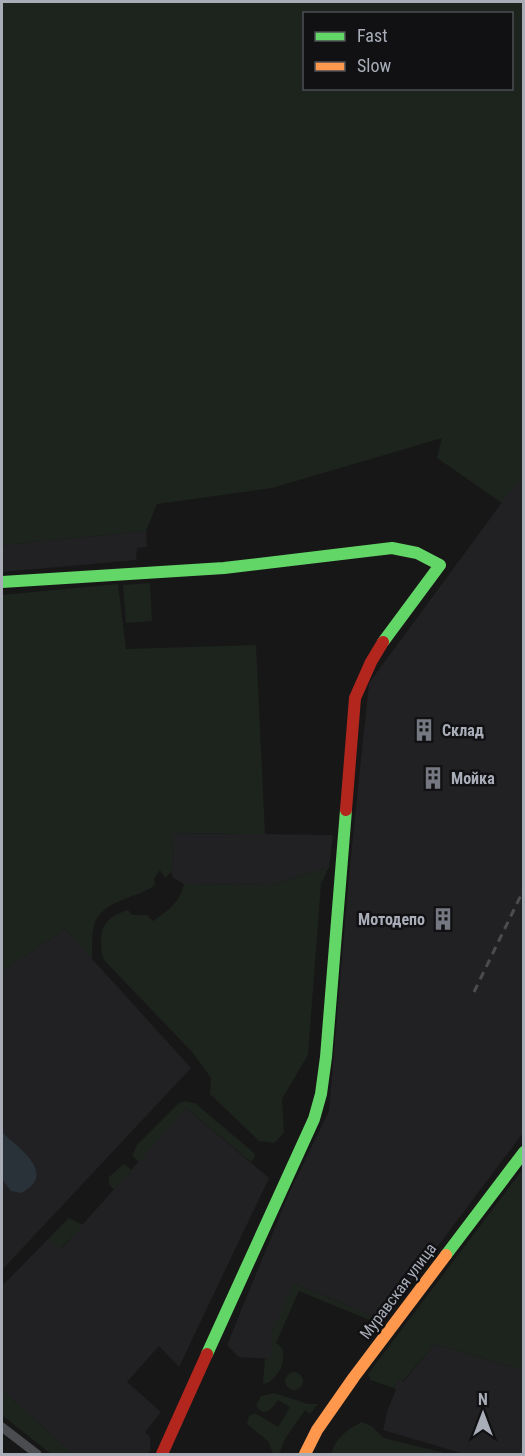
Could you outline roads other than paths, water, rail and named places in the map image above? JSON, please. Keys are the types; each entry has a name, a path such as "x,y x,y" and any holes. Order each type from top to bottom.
{"street":[{"path":"2,582 224,568 392,548 411,550 425,555 440,565 377,650 362,676 355,698 326,1057 321,1094 314,1119 162,1455"},
{"name":"Муравская улица","path":"305,1455 317,1430 354,1377 524,1152"},
{"path":"2,1427 37,1455"}],"railway":[{"path":"474,992 524,889"}],"place":[{"name":"Склад","path":"424,730"},
{"name":"Мойка","path":"433,778"},
{"name":"Мотодепо","path":"443,919"}]}
